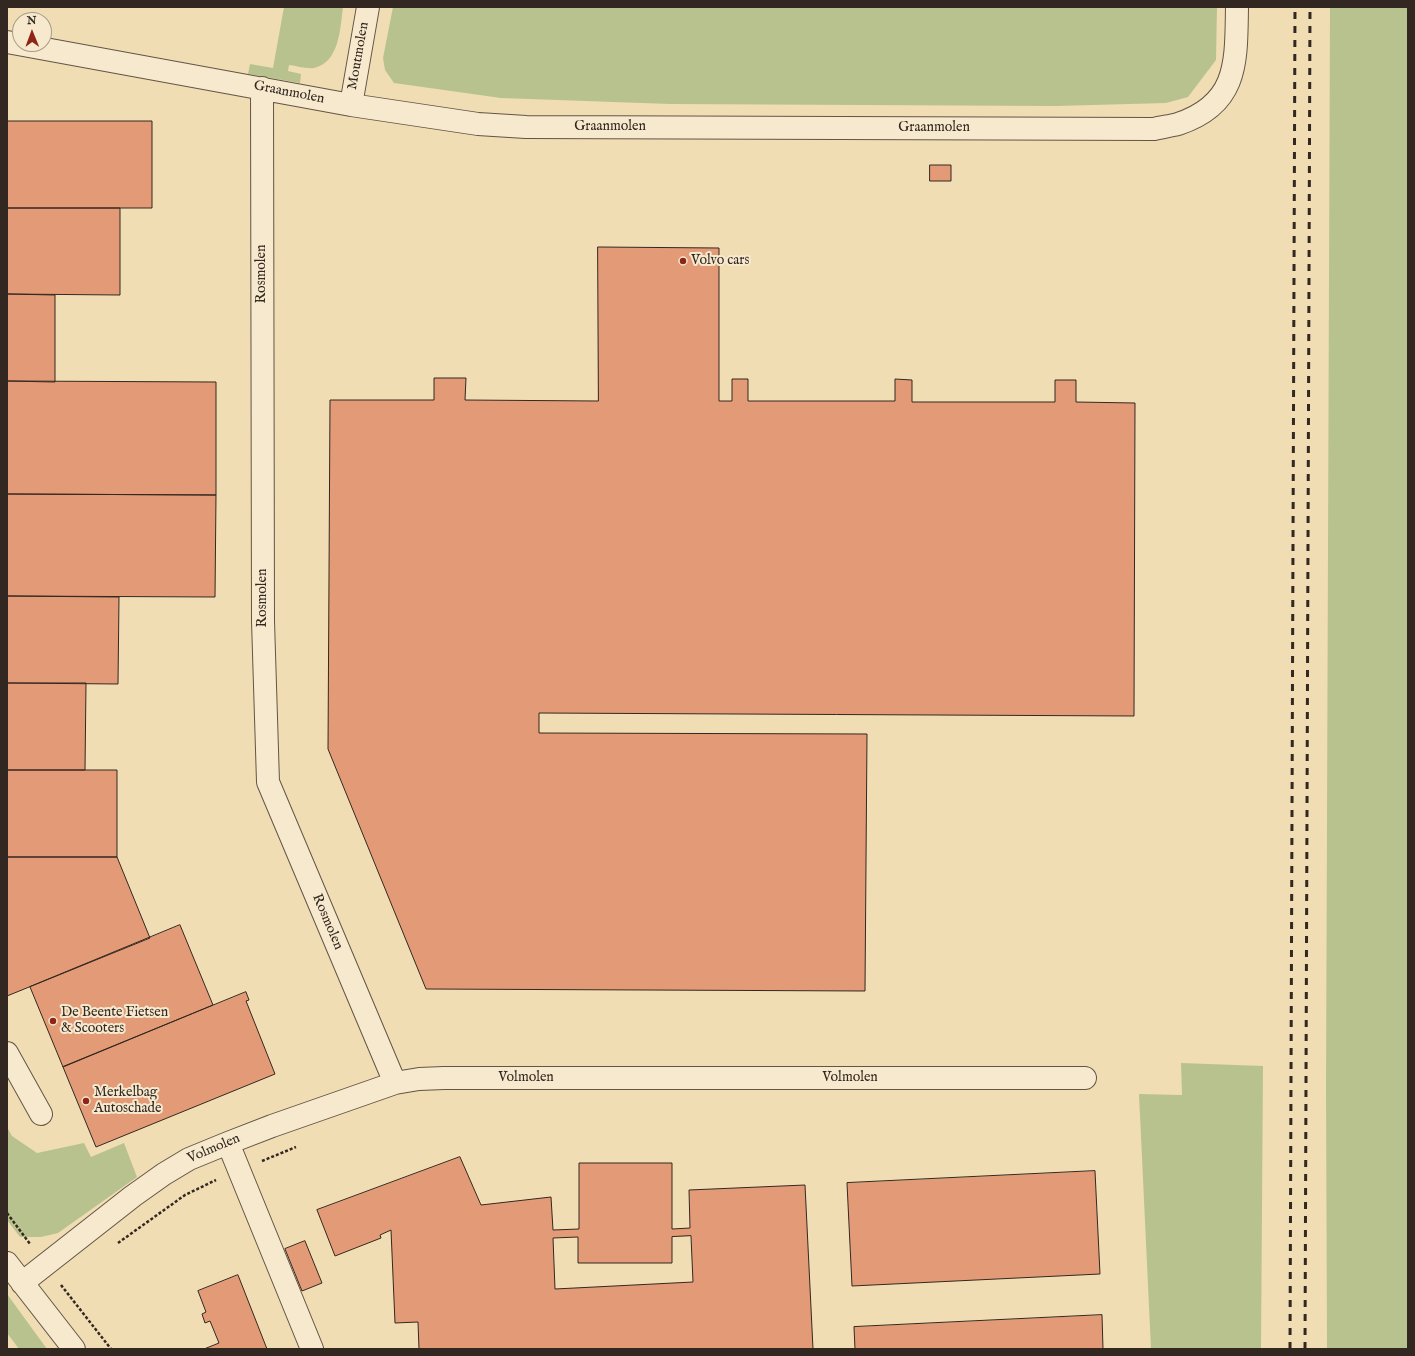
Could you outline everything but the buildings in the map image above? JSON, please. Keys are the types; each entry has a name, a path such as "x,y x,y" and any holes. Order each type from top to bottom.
{"street":[{"name":"Moutmolen","path":"351,105 368,7"},
{"name":"Graanmolen","path":"7,42 351,105 478,124 526,127 1154,129 1178,124 1198,115 1214,104 1227,88 1233,69 1236,48 1237,7"},
{"name":"Rosmolen","path":"262,88 263,621 268,782 395,1083"},
{"path":"7,1053 41,1114"},
{"name":"Volmolen","path":"22,1283 164,1174 189,1159 228,1143 395,1083 419,1079 444,1078 1085,1078"},
{"path":"228,1143 312,1349"},
{"path":"7,1263 74,1349"}],"green space":[{"path":"284,7 343,7 337,43 334,52 329,59 323,65 314,68 289,65 288,71 301,74 300,83 248,74 250,64 273,68"},
{"path":"393,7 1217,7 1216,60 1188,97 1166,103 1056,106 670,104 501,98 394,83 385,70 383,58"},
{"path":"1330,7 1408,7 1408,1349 1327,1349 1326,1087"},
{"path":"1181,1063 1263,1066 1261,1349 1151,1349 1139,1094 1182,1095"},
{"path":"7,1127 12,1136 37,1153 84,1143 91,1157 124,1143 137,1177 58,1233 41,1237 20,1237 7,1220"},
{"path":"7,1294 47,1349 19,1349 7,1333"}],"railway":[{"path":"1290,1349 1295,7"},
{"path":"1305,1349 1310,7"}],"place":[{"name":"Volvo cars","path":"683,261"},
{"name":"De Beente Fietsen & Scooters","path":"53,1021"},
{"name":"Merkelbag Autoschade","path":"86,1101"}]}
